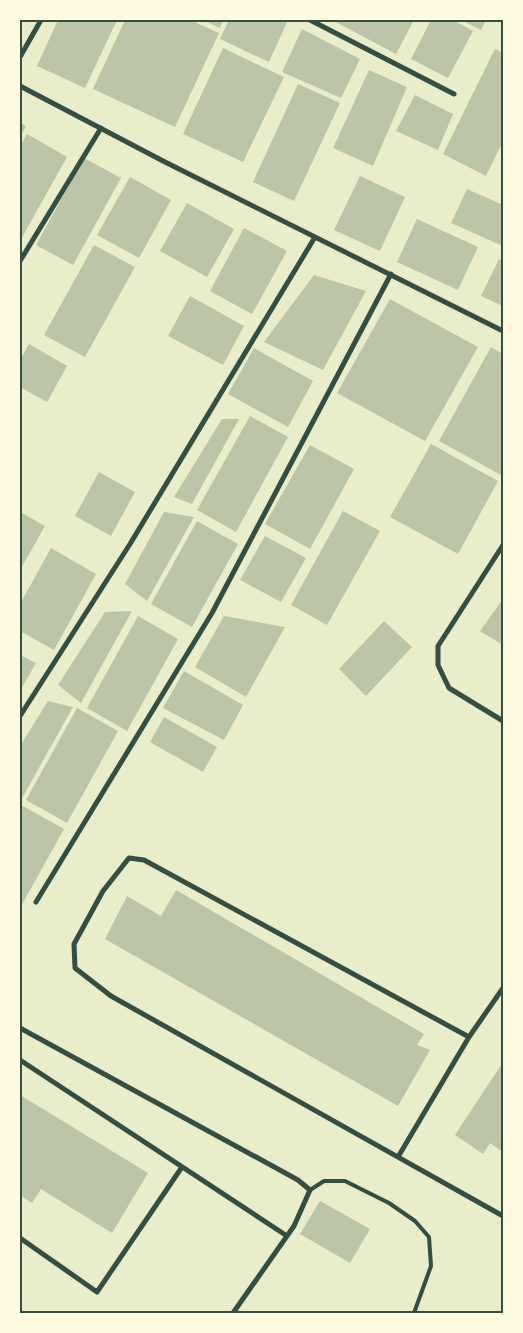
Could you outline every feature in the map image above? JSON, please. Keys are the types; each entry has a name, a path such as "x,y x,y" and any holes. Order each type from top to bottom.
{"street":[{"path":"20,57 41,20"},
{"path":"310,20 454,94"},
{"path":"20,86 503,331"},
{"path":"20,261 101,128"},
{"path":"20,716 130,544 315,237"},
{"path":"36,902 212,613 391,274"},
{"path":"503,545 438,646 438,666 449,688 503,721"},
{"path":"469,1037 144,860 128,858 103,891 74,944 75,968 110,996 503,1216"},
{"path":"398,1157 469,1037 503,988"},
{"path":"20,1028 298,1180 310,1190 300,1214 287,1236 233,1313"},
{"path":"20,1060 287,1236"},
{"path":"20,1238 97,1292 182,1166"}],"lane":[{"path":"310,1190 324,1181 346,1181 389,1203 415,1221 429,1237 431,1266 414,1313"}],"building":[{"path":"58,20 117,20 85,88 37,66"},
{"path":"125,20 190,20 219,33 175,127 93,89"},
{"path":"203,20 223,20 220,28"},
{"path":"229,20 288,20 269,62 220,39"},
{"path":"332,20 414,20 396,54"},
{"path":"431,20 453,20 473,31 448,78 411,59"},
{"path":"461,20 486,20 481,30"},
{"path":"302,29 360,59 341,98 282,72"},
{"path":"223,48 284,77 243,162 183,134"},
{"path":"495,49 503,53 503,141 486,176 443,154"},
{"path":"369,70 407,87 373,166 333,148"},
{"path":"298,84 340,103 294,201 253,182"},
{"path":"415,95 453,114 438,150 396,131"},
{"path":"20,123 26,126 20,137"},
{"path":"27,134 67,157 20,241 20,146"},
{"path":"84,158 121,178 73,265 36,245"},
{"path":"360,176 405,197 380,251 334,230"},
{"path":"130,177 171,200 139,258 97,235"},
{"path":"467,189 503,205 503,246 451,223"},
{"path":"187,203 234,229 207,277 160,251"},
{"path":"417,219 478,247 458,290 397,262"},
{"path":"244,228 287,251 252,314 210,291"},
{"path":"94,245 135,267 85,357 44,335"},
{"path":"499,259 503,261 503,306 481,296"},
{"path":"314,275 366,291 323,370 264,342"},
{"path":"190,296 244,326 223,365 168,336"},
{"path":"390,299 478,347 425,441 337,393"},
{"path":"29,344 67,366 47,402 20,387 20,360"},
{"path":"491,347 503,354 503,476 439,441"},
{"path":"254,348 313,381 288,427 228,394"},
{"path":"250,416 288,437 236,532 197,510"},
{"path":"222,419 239,419 192,504 174,497"},
{"path":"431,444 498,481 458,554 390,517"},
{"path":"310,445 354,469 310,549 265,524"},
{"path":"99,472 135,492 111,536 75,516"},
{"path":"343,511 380,531 327,625 291,605"},
{"path":"20,512 45,526 20,570"},
{"path":"164,512 194,517 147,601 125,584"},
{"path":"197,521 238,544 192,627 151,604"},
{"path":"265,536 306,558 281,602 240,580"},
{"path":"51,548 96,574 54,650 20,631 20,604"},
{"path":"503,599 503,645 480,631"},
{"path":"132,611 81,703 58,685 105,612"},
{"path":"138,616 178,639 127,731 87,708"},
{"path":"224,616 285,627 246,697 195,667"},
{"path":"384,621 412,647 366,696 339,669"},
{"path":"20,655 36,663 20,691"},
{"path":"184,671 243,705 224,740 163,708"},
{"path":"48,701 73,707 21,800 20,746"},
{"path":"77,708 118,731 67,823 26,800"},
{"path":"164,717 217,747 203,772 150,742"},
{"path":"21,805 64,829 20,908 20,807"},
{"path":"176,890 424,1034 417,1045 430,1050 398,1106 105,939 127,896 161,916"},
{"path":"503,1062 503,1152 490,1143 483,1154 455,1135"},
{"path":"20,1095 148,1173 112,1233 41,1189 32,1203 20,1195"},
{"path":"320,1201 370,1229 350,1263 300,1234"}]}
